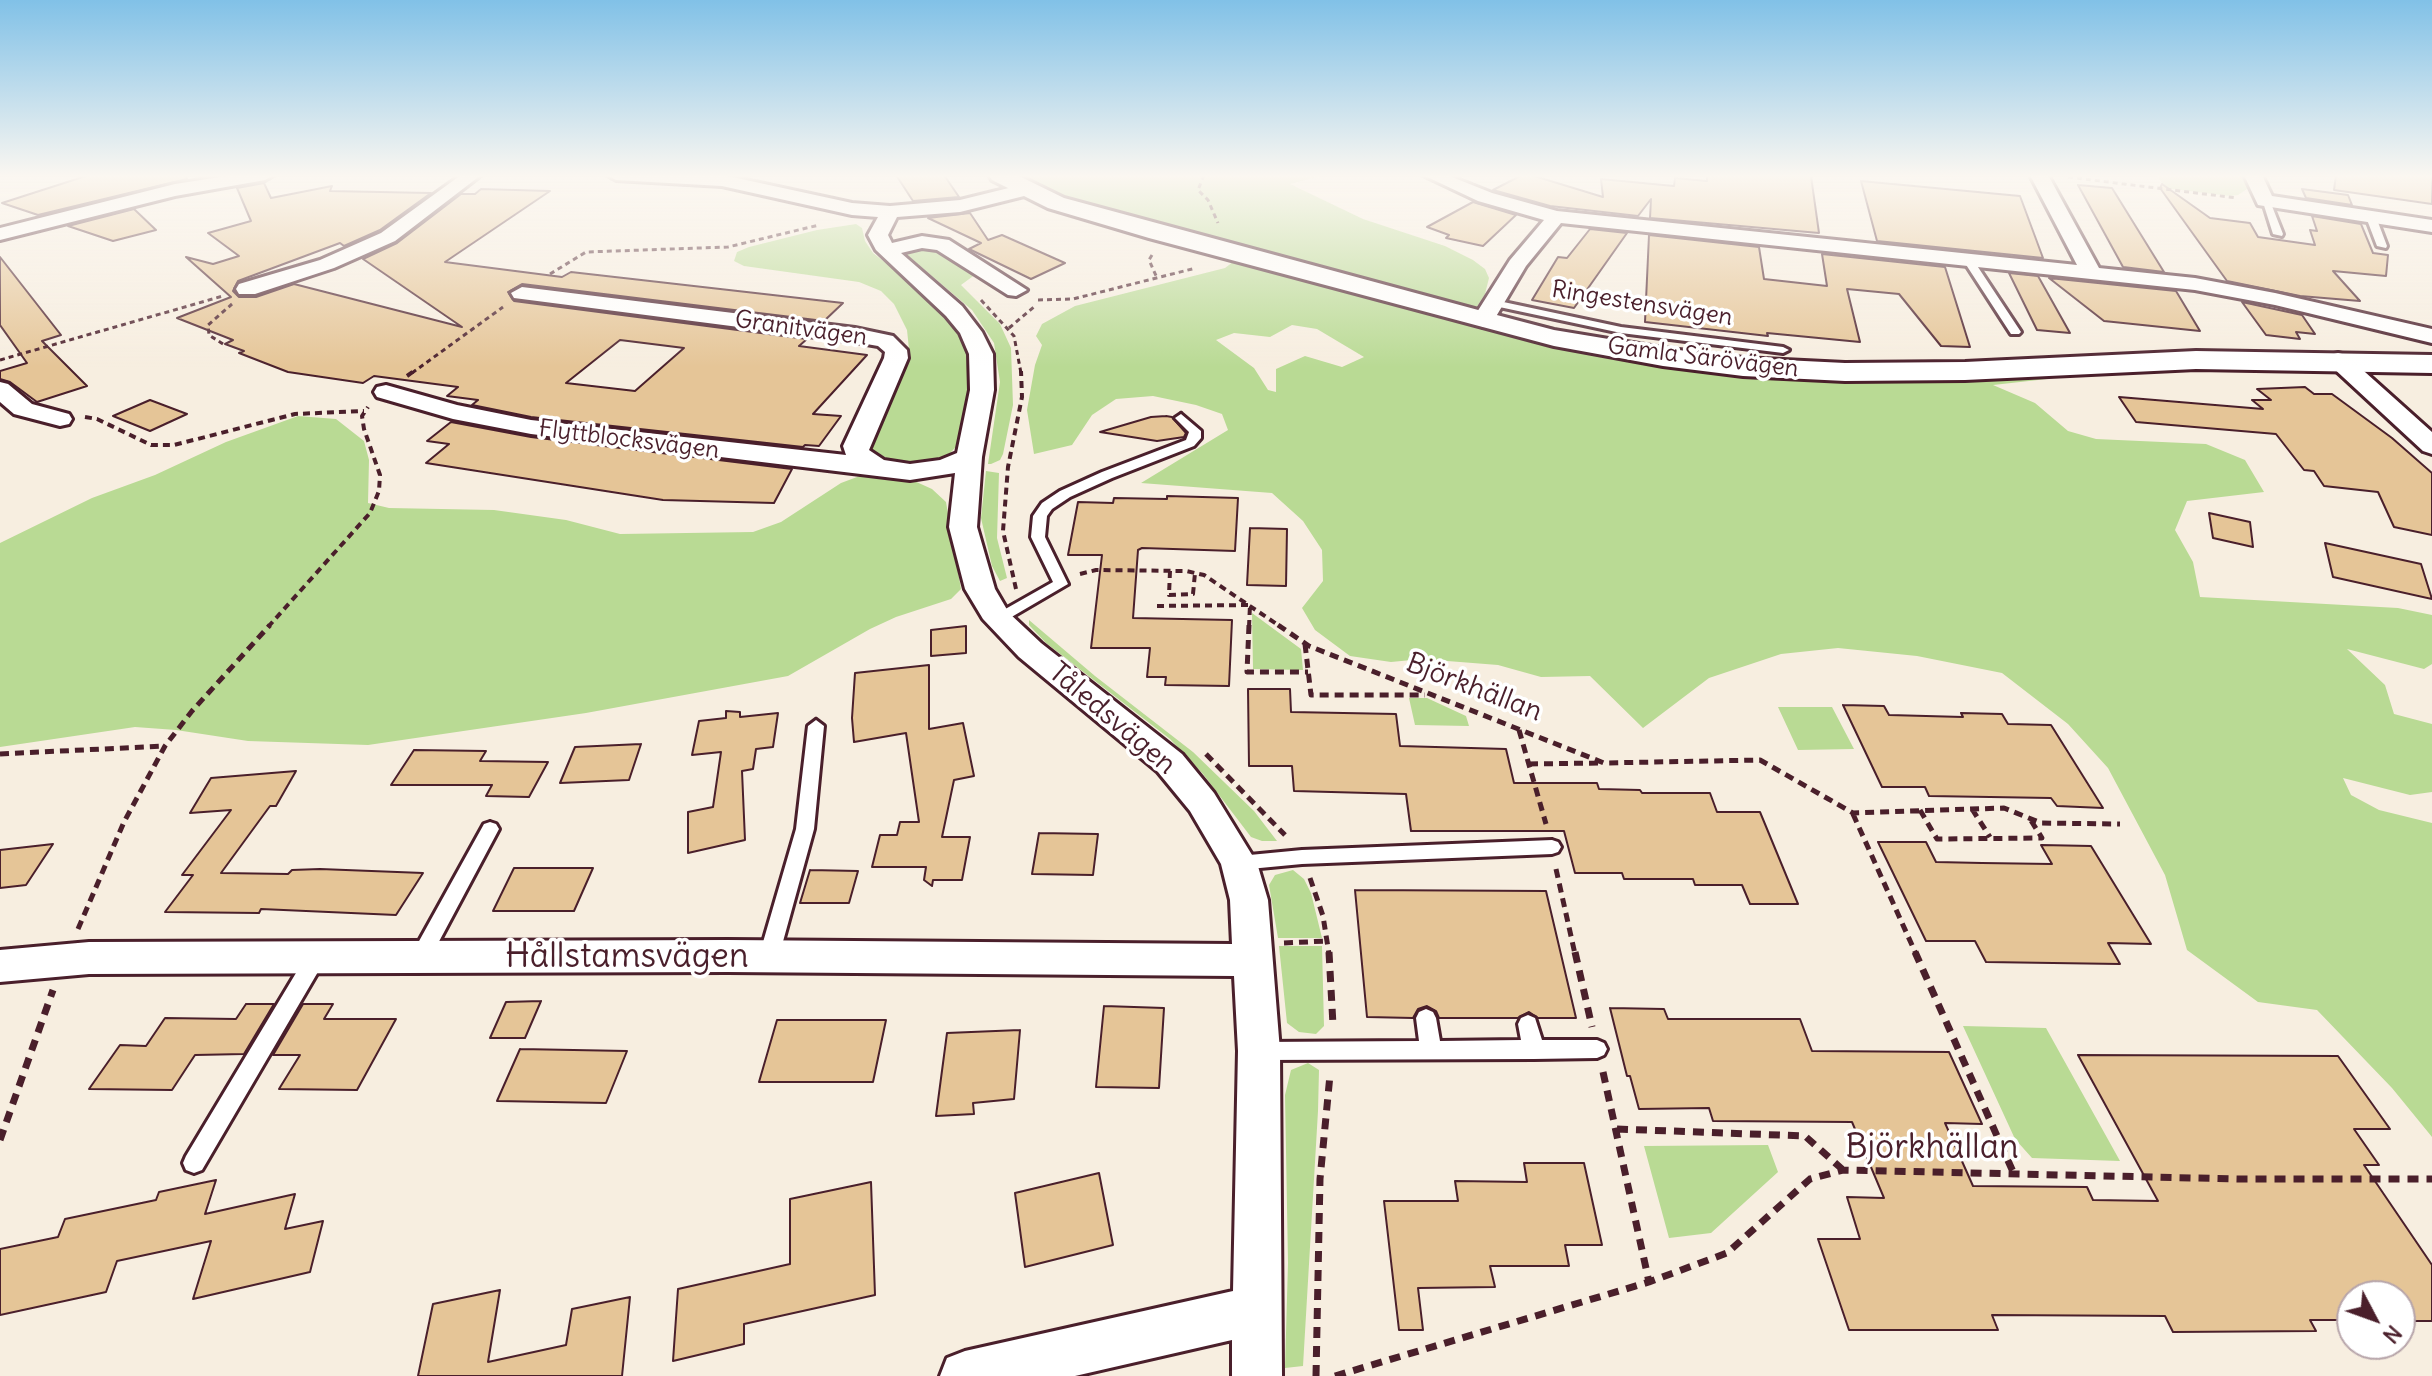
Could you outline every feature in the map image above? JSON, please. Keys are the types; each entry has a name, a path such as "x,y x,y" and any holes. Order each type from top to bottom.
{"street":[{"path":"240,295 315,269 383,239"},
{"name":"Tåledsvägen","path":"895,239 971,332 981,354 982,390 969,457 963,527 980,589 998,619 1030,650 1170,763 1202,802 1239,863 1249,900 1259,1051 1257,1376"},
{"path":"915,239 942,244 1016,290"},
{"name":"Gamla Särövägen","path":"1194,239 1488,312 1554,338 1650,355 1794,370 1906,372 2196,360 2338,360 2432,364"},
{"name":"Ringestensvägen","path":"1488,312 1517,264 1538,239"},
{"path":"1769,239 2225,289 2432,336"},
{"path":"2073,239 2091,272"},
{"name":"Granitvägen","path":"522,293 885,341 896,350 896,358 856,446 863,459 876,466"},
{"path":"2338,360 2432,446"},
{"path":"0,389 23,409 60,419"},
{"name":"Flyttblocksvägen","path":"386,392 466,415 531,427 728,452 876,466"},
{"path":"876,466 901,471 928,471 969,457"},
{"name":"Hållstamsvägen","path":"0,966 65,959 769,956 1255,960"},
{"path":"965,1376 1256,1310"}],"lane":[{"path":"2379,239 2382,246"},
{"path":"1968,260 2015,332"},
{"name":"Ringestensvägen","path":"1488,312 1783,350"},
{"path":"998,619 1061,584 1038,537 1040,516 1055,499 1190,443 1195,438 1195,431 1181,418"},
{"path":"769,956 805,829 816,726"},
{"path":"420,958 490,829"},
{"path":"1239,863 1302,857 1552,847"},
{"path":"194,1163 315,959"},
{"path":"1426,1018 1431,1050"},
{"path":"1528,1024 1534,1050"},
{"path":"1259,1051 1597,1049"}],"path":[{"path":"60,419 97,419 151,445 174,445 295,414 364,411 522,293 586,252 728,247 760,239"},
{"path":"1016,290 1032,299 1073,299 1205,266"},
{"path":"223,344 209,335 208,325 240,295"},
{"path":"0,360 240,295"},
{"path":"1009,328 1038,303"},
{"path":"0,1140 65,959 124,822 165,746 192,711 370,513 379,491 380,475 364,429 364,411"},
{"name":"Björkhällan","path":"1061,584 1077,574 1096,570 1170,571 1204,575 1305,644 1604,763 1760,760 1853,813"},
{"path":"1170,571 1169,595 1193,594"},
{"path":"1195,573 1193,594 1196,605"},
{"path":"1157,606 1250,605 1247,672 1308,672"},
{"path":"1305,644 1311,695 1430,695"},
{"path":"1518,729 1552,847 1649,1282"},
{"path":"0,754 165,746"},
{"path":"1529,764 1604,763"},
{"path":"2014,1174 1853,813 2004,808 2041,823 2120,824"},
{"path":"1972,809 1990,838"},
{"path":"1920,810 1937,839 2042,838 2029,818"},
{"path":"1617,1129 1805,1136 1843,1170"},
{"name":"Björkhällan","path":"1335,1376 1649,1282 1727,1253 1810,1179 1843,1170 2432,1179"}],"green space":[{"path":"780,239 865,239 873,253 912,283 953,322 967,347 971,383 962,440 944,460 918,466 898,463 872,451 910,359 907,330 894,304 881,291 859,282 744,266 734,261 737,252"},
{"path":"1217,239 1424,239 1445,246 1485,269 1489,278 1485,294 1476,308 1628,345 1748,359 1860,365 2025,359 2047,379 1993,385 2035,403 2068,431 2096,439 2206,444 2245,460 2264,492 2187,501 2175,530 2193,562 2200,597 2398,608 2432,615 2432,664 2424,669 2347,649 2385,685 2394,714 2432,724 2432,792 2410,795 2343,778 2351,795 2379,810 2432,823 2432,1137 2392,1088 2317,1010 2258,1002 2187,950 2165,875 2108,768 2068,724 2002,673 1917,656 1838,648 1781,654 1709,678 1643,728 1590,676 1541,677 1498,665 1422,659 1391,662 1350,656 1315,630 1302,608 1323,581 1322,550 1303,521 1272,493 1141,483 1228,430 1222,414 1153,396 1116,399 1092,415 1072,445 1034,454 1027,410 1042,345 1036,336 1042,324 1075,306 1225,268 1250,249","holes":["1292,325 1317,329 1364,357 1342,367 1305,356 1276,369 1276,392 1268,390 1254,368 1216,340 1234,333 1270,337"]},
{"path":"934,246 976,274 961,285 1000,324 1011,348 1013,405 1003,454 1000,460 991,464 988,464 1000,382 994,343 972,310 906,254 917,247"},
{"path":"298,416 336,419 364,441 369,460 368,503 389,508 494,510 566,520 620,534 753,532 781,522 841,483 865,474 912,480 932,489 946,502 961,589 951,599 870,629 788,676 586,713 368,745 248,741 135,727 0,747 0,543 92,498 155,475 226,442"},
{"path":"986,471 999,473 997,538 1007,578 1000,581 992,566 981,518"},
{"path":"1252,613 1301,649 1303,670 1253,669"},
{"path":"1029,620 1193,752 1254,811 1277,841 1251,837 1203,774 1170,739 1046,643 1029,625"},
{"path":"1409,698 1427,698 1466,716 1469,726 1415,725"},
{"path":"1778,707 1832,707 1854,749 1798,750"},
{"path":"1293,870 1304,879 1311,893 1322,938 1278,938 1269,885 1275,875"},
{"path":"1279,946 1322,946 1324,1026 1316,1034 1299,1032 1287,1023"},
{"path":"1963,1026 2046,1028 2120,1161 2032,1158 2015,1139"},
{"path":"1308,1063 1319,1070 1303,1366 1285,1368 1288,1263 1285,1095 1291,1070"},
{"path":"1768,1145 1778,1172 1711,1233 1669,1238 1644,1146"}],"building":[{"path":"216,239 359,239 344,246 340,243 238,281 233,291 239,297 256,297 294,284 462,327 363,259 402,239 479,239 445,262 562,277 571,272 843,303 824,321 522,284 508,292 514,301 807,339 799,346 867,355 813,414 841,416 819,446 803,447 531,417 472,405 478,400 447,396 458,387 374,376 363,383 288,372 239,353 244,351 225,344 233,340 177,318 231,297 186,257 213,264 239,256","holes":["620,340 684,348 635,391 566,383"]},
{"path":"973,239 1011,239 1065,263 1031,279 969,249 981,243"},
{"path":"1452,239 1490,239 1483,246"},
{"path":"1582,239 1623,239 1574,308 1532,300 1558,257 1567,258"},
{"path":"1649,239 1688,239 1759,247 1764,279 1827,286 1822,254 1945,267 1970,347 1941,346 1899,294 1847,289 1860,342 1767,333 1768,336 1645,322"},
{"path":"2036,239 2043,258 1877,241"},
{"path":"2108,239 2144,239 2164,272 2123,267"},
{"path":"2197,239 2274,239 2315,245 2313,239 2367,239 2373,253 2388,255 2386,276 2333,271 2360,301 2300,296 2227,281"},
{"path":"0,257 61,335 42,341 87,386 37,402 10,382 0,379 0,371 27,363 0,325"},
{"path":"2009,273 2038,276 2070,333 2037,330"},
{"path":"2049,278 2176,291 2200,331 2104,321"},
{"path":"2242,302 2302,315 2315,334 2296,332 2300,339 2266,335"},
{"path":"2305,387 2314,394 2332,394 2392,438 2432,473 2432,535 2394,527 2378,492 2324,486 2314,471 2304,470 2276,434 2136,422 2119,397 2263,409 2252,400 2271,400 2257,389"},
{"path":"150,400 187,414 150,431 113,416"},
{"path":"1151,417 1172,417 1186,433 1184,437 1157,441 1100,432"},
{"path":"451,422 531,437 792,469 774,503 663,500 426,463 449,444 427,441"},
{"path":"1167,496 1238,498 1235,551 1138,550 1133,618 1232,620 1229,686 1165,685 1166,677 1147,677 1150,648 1091,648 1102,555 1068,555 1078,502 1113,503 1114,498 1167,499"},
{"path":"2209,513 2250,522 2253,547 2213,538"},
{"path":"1250,528 1287,529 1286,586 1247,585"},
{"path":"2325,543 2421,564 2432,599 2333,577"},
{"path":"966,626 966,653 931,656 931,630"},
{"path":"929,665 929,729 963,723 974,776 954,780 942,837 970,837 962,880 933,880 932,886 924,880 926,867 872,867 880,835 897,835 900,822 919,822 906,733 854,742 852,718 855,673"},
{"path":"1248,689 1290,689 1291,712 1396,714 1400,746 1506,749 1514,783 1597,783 1599,789 1640,790 1642,793 1710,793 1717,812 1760,812 1798,904 1750,904 1742,885 1695,885 1693,879 1624,879 1622,873 1575,873 1564,831 1411,831 1406,794 1294,791 1292,766 1249,766"},
{"path":"1843,705 1884,706 1889,715 1963,717 1961,713 2002,714 2008,724 2051,725 2103,808 2057,806 2051,798 1929,796 1925,787 1882,787"},
{"path":"726,711 740,712 740,717 778,713 773,747 756,749 753,769 742,771 745,840 688,853 688,812 713,807 721,752 692,755 699,721 726,718"},
{"path":"641,744 629,780 560,783 575,747"},
{"path":"414,750 486,751 480,761 548,762 529,797 486,796 492,785 391,785"},
{"path":"296,771 276,806 270,806 221,873 288,874 292,870 320,869 423,873 396,915 261,909 259,913 165,912 193,875 182,875 231,810 190,813 211,778"},
{"path":"1039,833 1098,834 1093,875 1032,874"},
{"path":"1878,842 1926,842 1936,862 1982,863 2052,864 2041,845 2091,846 2151,944 2108,943 2120,964 1986,962 1975,941 1926,941"},
{"path":"53,844 26,885 0,888 0,850"},
{"path":"514,868 593,868 574,911 493,911"},
{"path":"810,870 858,871 849,903 800,903"},
{"path":"1355,890 1546,891 1576,1018 1538,1018 1529,1012 1518,1018 1439,1018 1436,1011 1427,1006 1418,1009 1413,1018 1367,1017"},
{"path":"541,1001 525,1038 490,1038 506,1002"},
{"path":"246,1004 274,1004 244,1054 195,1055 172,1090 89,1089 120,1045 146,1046 165,1018 236,1019"},
{"path":"303,1004 333,1004 324,1019 396,1019 357,1090 279,1089 300,1055 273,1055"},
{"path":"1104,1006 1164,1008 1159,1088 1096,1087"},
{"path":"1610,1008 1664,1009 1668,1019 1800,1019 1812,1051 1949,1052 1982,1124 1945,1123 1973,1186 2087,1187 2093,1200 2158,1201 2078,1055 2338,1056 2390,1129 2354,1129 2379,1165 2364,1165 2432,1265 2432,1321 2416,1321 2416,1280 2336,1280 2336,1320 2310,1320 2316,1331 2173,1332 2165,1316 1992,1315 1998,1330 1849,1330 1818,1239 1860,1239 1847,1197 1884,1198 1852,1122 1713,1121 1709,1108 1639,1109 1630,1076 1627,1076"},
{"path":"777,1020 886,1020 873,1082 759,1082"},
{"path":"1020,1030 1014,1099 973,1103 974,1114 936,1116 947,1033"},
{"path":"520,1049 627,1051 606,1103 497,1101"},
{"path":"1524,1163 1584,1163 1602,1245 1565,1245 1569,1266 1490,1266 1495,1287 1418,1288 1423,1330 1399,1330 1384,1201 1458,1201 1455,1181 1527,1182"},
{"path":"1099,1173 1113,1245 1025,1267 1015,1193"},
{"path":"216,1180 205,1214 295,1194 285,1229 323,1221 310,1272 193,1299 211,1241 117,1261 106,1292 0,1315 0,1249 58,1237 65,1219 156,1200 159,1192"},
{"path":"871,1182 875,1295 744,1324 744,1344 673,1361 678,1289 790,1264 790,1199"},
{"path":"500,1290 488,1362 566,1345 572,1309 630,1297 622,1376 418,1376 433,1304"}]}
